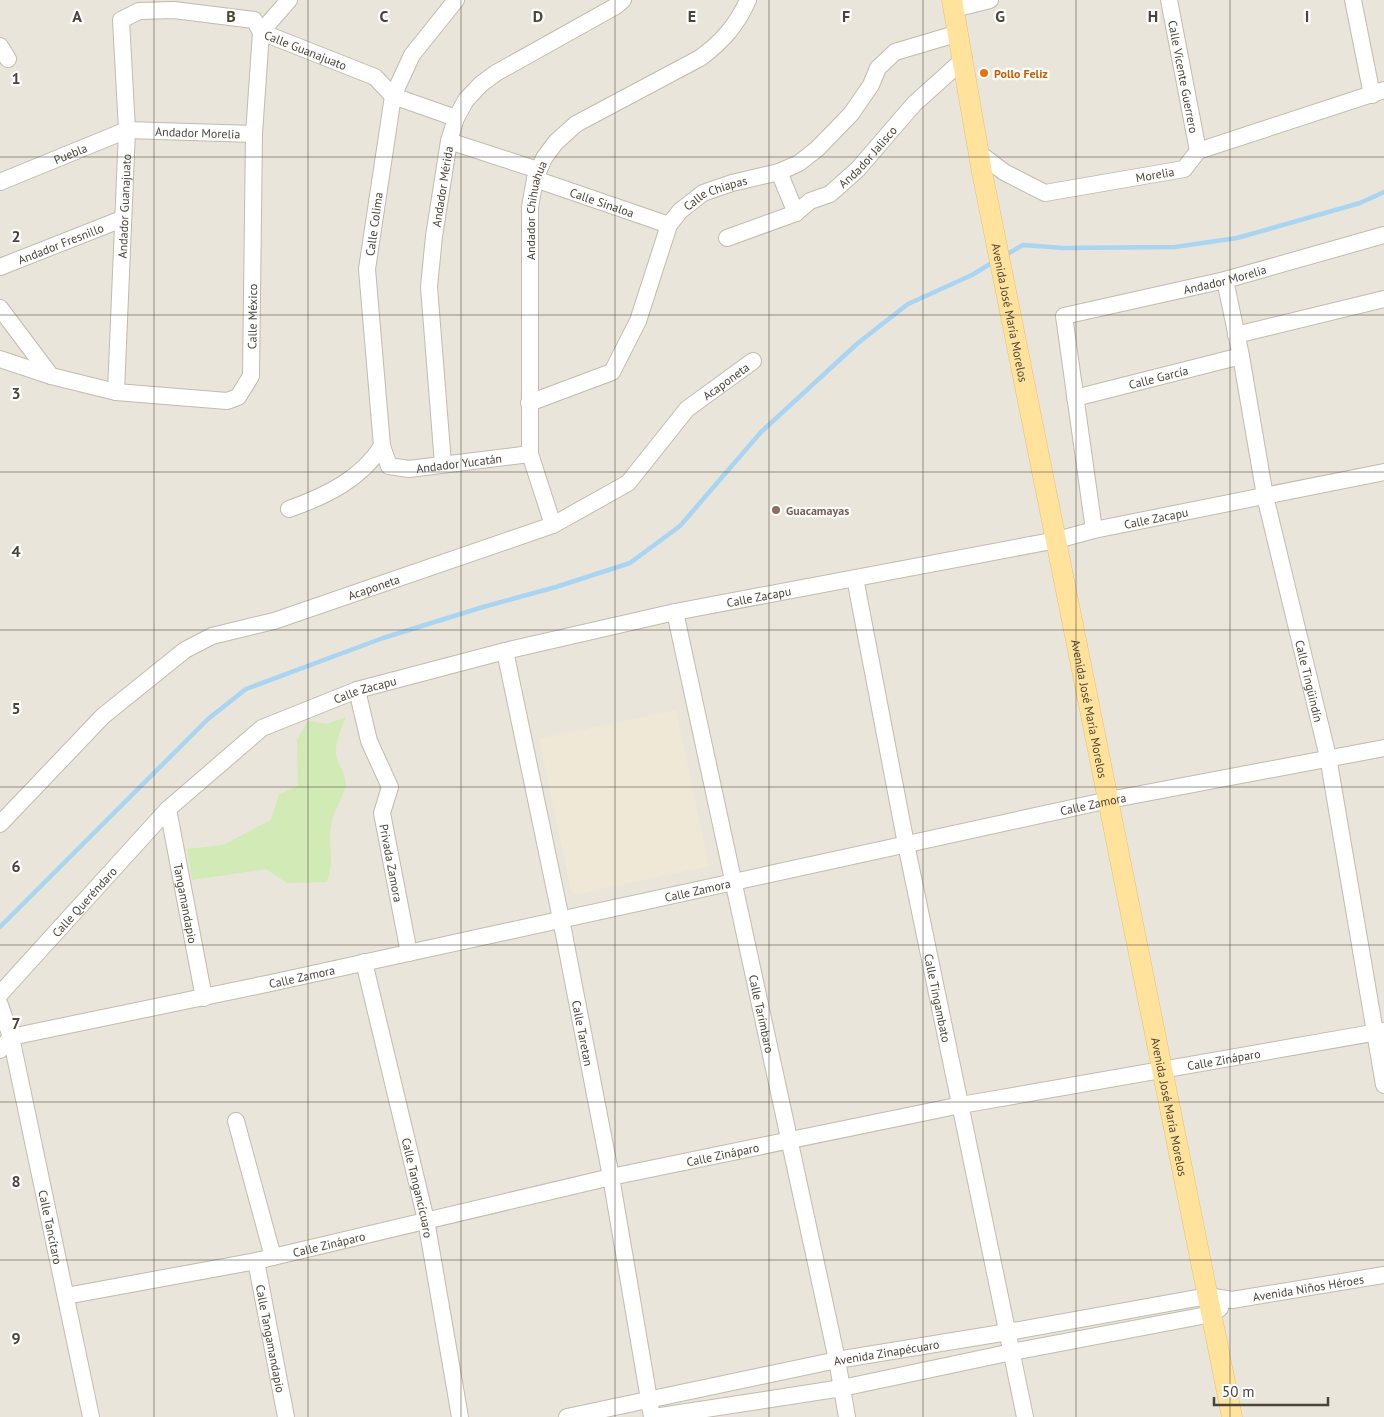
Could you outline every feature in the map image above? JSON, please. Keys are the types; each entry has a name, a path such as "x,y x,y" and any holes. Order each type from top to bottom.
{"main road":[{"name":"Avenida José María Morelos","path":"953,4 981,163 1232,1417"}],"street":[{"path":"260,32 289,0"},
{"name":"Calle Colima","path":"389,466 382,446 367,270 393,96 412,55 456,0"},
{"name":"Andador Mérida","path":"444,464 429,287 434,236 449,141 456,118 466,100 481,84 496,73 616,6 623,0"},
{"name":"Andador Chihuahua","path":"553,526 530,454 530,207 537,174 556,142 576,124 700,58 717,45 732,29 748,0"},
{"path":"953,4 990,0"},
{"name":"Calle Vicente Guerrero","path":"1169,0 1198,151"},
{"path":"1198,151 1378,93 1353,0"},
{"name":"Calle Guanajuato","path":"121,20 138,11 174,5 254,20 260,32 376,77 393,96 456,118"},
{"name":"Andador Guanajuato","path":"116,392 122,219 134,130 121,20"},
{"name":"Calle México","path":"0,359 51,376 116,392 227,401 238,397 251,376 254,134 260,32"},
{"name":"Calle Chiapas","path":"529,403 612,372 638,321 669,225 680,211 703,193 732,183 779,172 799,163 817,149 851,114 871,85 878,68 895,52 959,34"},
{"name":"Andador Jalisco","path":"726,238 796,213 810,201 830,194 858,170 914,104 964,59"},
{"name":"Andador Morelia","path":"134,130 254,134"},
{"name":"Puebla","path":"0,182 134,130"},
{"name":"Calle Sinaloa","path":"449,141 669,225"},
{"name":"Morelia","path":"981,163 1004,172 1045,193 1184,169 1198,151"},
{"path":"779,172 796,213"},
{"name":"Andador Fresnillo","path":"0,267 122,219"},
{"name":"Andador Morelia","path":"1075,398 1064,316 1224,280 1384,235"},
{"name":"Calle Tingüindín","path":"1224,280 1241,356 1265,496 1328,757 1379,1032 1384,1084"},
{"path":"1236,335 1384,299"},
{"path":"0,308 51,376"},
{"name":"Calle García","path":"1075,398 1241,356"},
{"name":"Acaponeta","path":"0,824 103,716 185,650 212,636 274,621 553,526 628,484 687,409 753,361"},
{"path":"1075,398 1094,530"},
{"path":"290,509 320,498 346,482 371,464 382,446"},
{"name":"Andador Yucatán","path":"389,466 409,469 530,454"},
{"name":"Calle Zacapu","path":"168,809 262,728 357,690 505,651 675,612 1057,540 1094,530 1384,472"},
{"name":"Calle Tingambato","path":"855,578 906,844 1025,1417"},
{"name":"Calle Tarímbaro","path":"675,612 837,1360 846,1417"},
{"name":"Calle Taretan","path":"505,651 561,919 611,1177 648,1400 653,1417"},
{"name":"Privada Zamora","path":"357,690 368,740 390,787 382,813 409,953"},
{"name":"Calle Zamora","path":"11,1037 204,998 1109,800 1328,757 1384,748"},
{"name":"Calle Queréndaro","path":"0,994 168,809"},
{"name":"Tangamandapio","path":"168,809 204,998"},
{"name":"Calle Tangancícuaro","path":"364,962 426,1220 460,1417"},
{"path":"0,1005 11,1037 0,1050"},
{"name":"Calle Zináparo","path":"66,1296 256,1261 611,1177 961,1104 1379,1032"},
{"name":"Calle Tancítaro","path":"11,1037 91,1417"},
{"path":"236,1121 273,1257"},
{"name":"Calle Tangamandapio","path":"256,1261 286,1417"},
{"name":"Avenida Niños Héroes","path":"1210,1305 1384,1275"},
{"name":"Avenida Zinapécuaro","path":"566,1417 837,1360 1008,1332 1210,1305"},
{"name":"Avenida Zinapécuaro","path":"653,1417 842,1388 1012,1352 1210,1305"}],"shaded area":[{"path":"0,0 1384,0 1384,1417 0,1417"},
{"path":"676,710 709,866 572,895 539,739"}],"green space":[{"path":"346,717 338,738 336,754 346,784 331,825 331,866 327,882 287,883 266,869 192,880 187,849 223,845 271,820 279,794 298,786 297,740 308,721 327,724"}],"waterway":[{"path":"1004,256 1023,245 1064,248 1175,247 1237,238 1360,203 1384,192"},
{"path":"0,927 208,719 246,689 383,638 630,563 680,526 761,432 858,343 908,304 972,275 995,261"}],"place":[{"name":"Pollo Feliz","path":"984,73"},
{"name":"Guacamayas","path":"776,510"}]}
